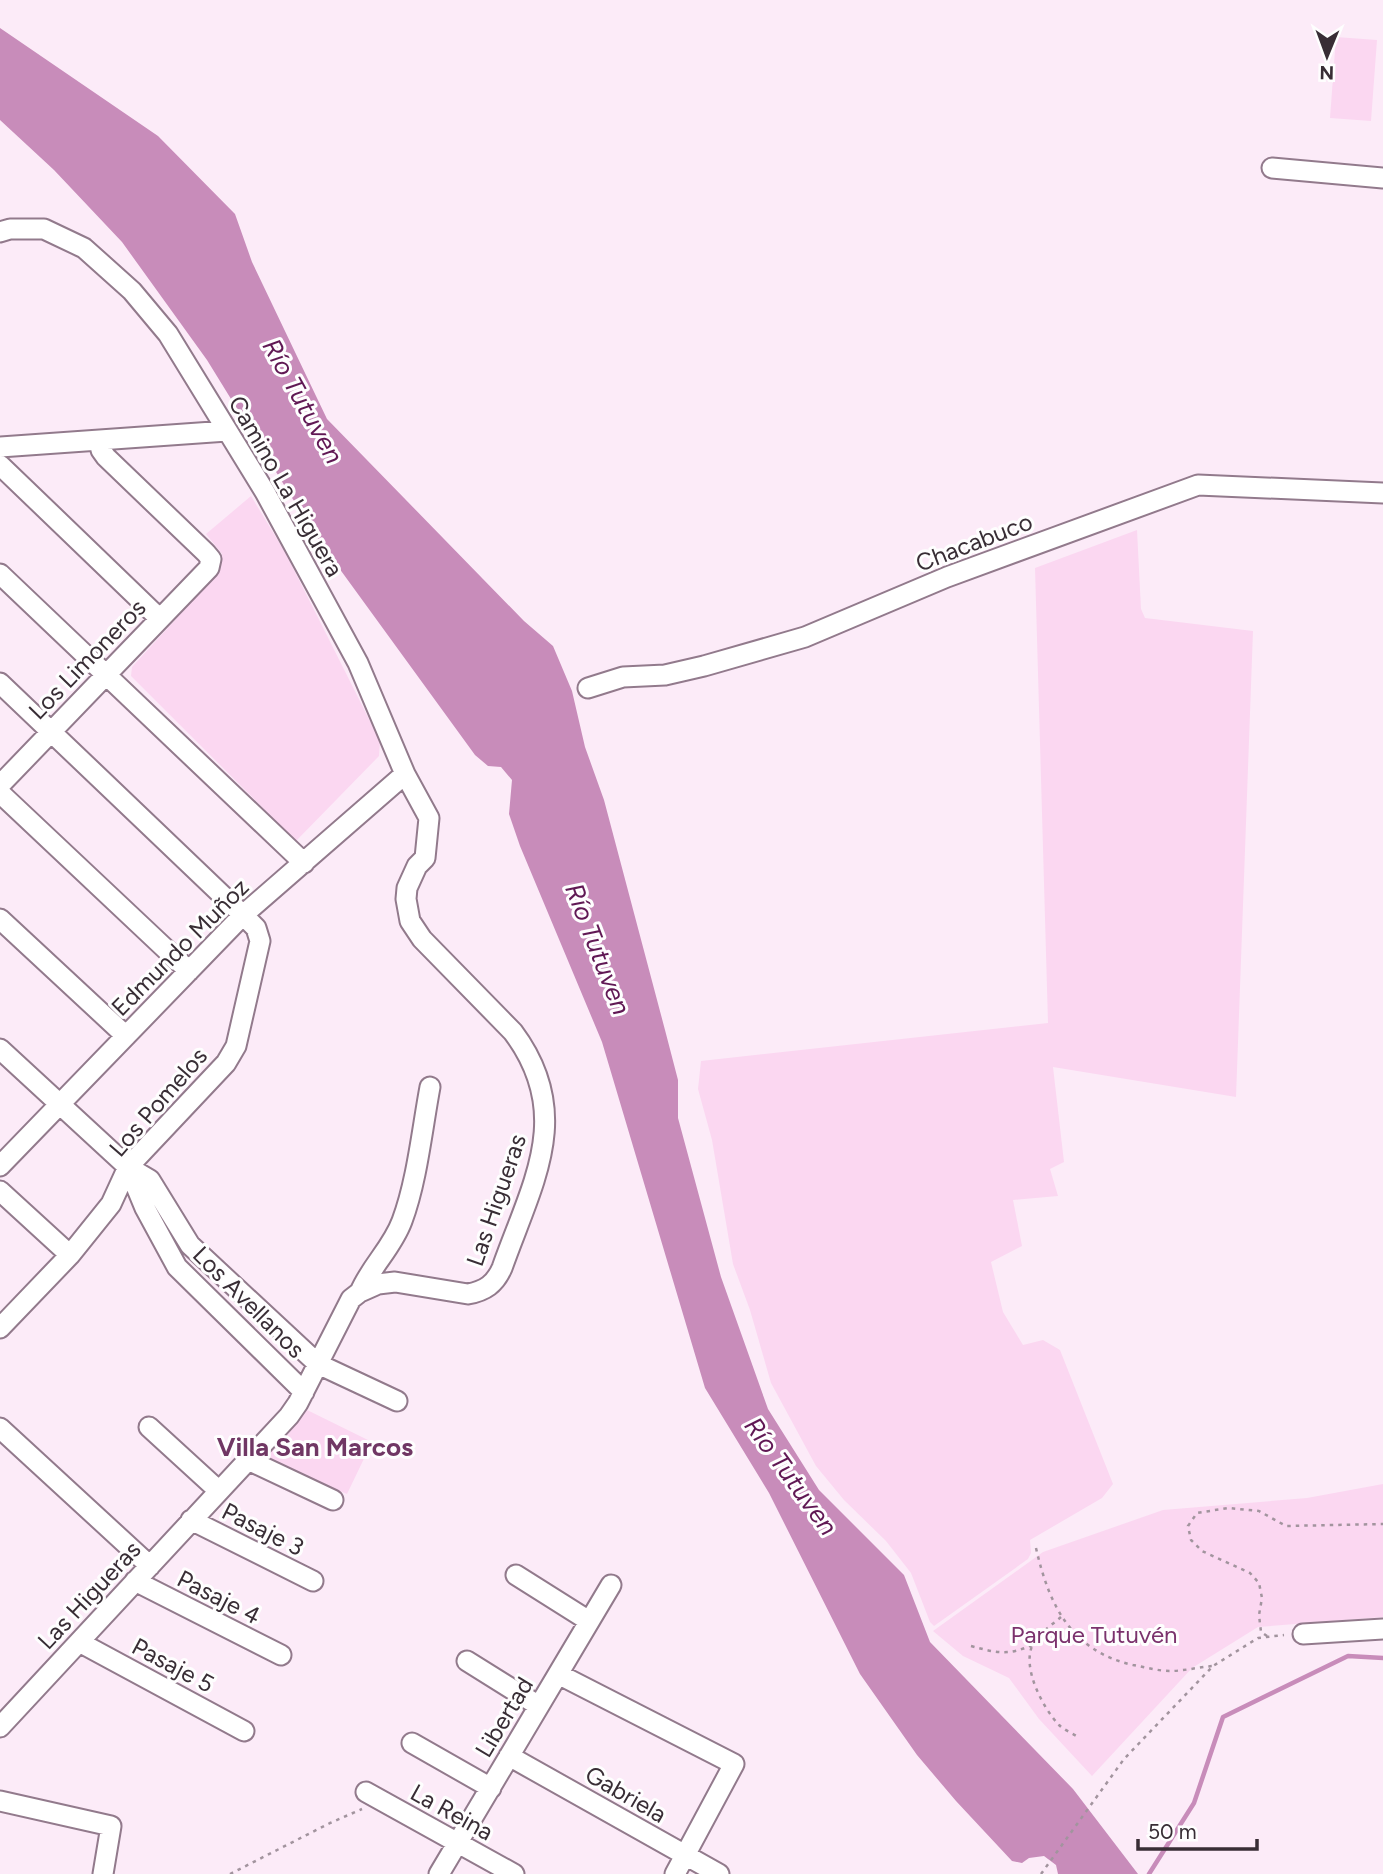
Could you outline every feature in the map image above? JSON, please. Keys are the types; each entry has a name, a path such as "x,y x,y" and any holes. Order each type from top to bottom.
{"street":[{"path":"1272,168 1383,178"},
{"name":"Camino La Higuera","path":"0,232 10,229 44,229 84,248 132,291 168,334 265,492 358,663 405,774 429,818 425,858"},
{"path":"0,447 227,431"},
{"name":"Los Limoneros","path":"0,785 209,568 211,559 206,553 106,457 99,440"},
{"path":"0,465 160,619"},
{"name":"Chacabuco","path":"588,688 623,677 665,675 704,666 805,637 947,577 1198,485 1383,493"},
{"path":"0,574 304,863"},
{"name":"Los Pomelos","path":"0,683 243,915 256,928 260,941 236,1046 226,1063 128,1167 111,1204 70,1255 0,1328"},
{"name":"Edmundo Muñoz","path":"0,1166 243,915 405,774"},
{"path":"0,793 190,971"},
{"name":"Las Higueras","path":"0,1727 289,1416 351,1299 378,1284 395,1282 468,1294 486,1289 502,1268 543,1150 545,1104 531,1059 513,1032 422,940 410,921 407,888 417,866 425,858"},
{"path":"0,919 126,1035"},
{"name":"Los Avellanos","path":"0,1049 128,1167 149,1181 190,1245 318,1364 397,1401"},
{"path":"360,1292 402,1221 410,1194 430,1087"},
{"name":"Los Avellanos","path":"128,1167 145,1208 177,1267 304,1392"},
{"path":"0,1191 70,1255"},
{"path":"149,1427 219,1490"},
{"path":"0,1428 150,1566"},
{"path":"247,1460 333,1500"},
{"name":"Pasaje 3","path":"191,1520 313,1581"},
{"path":"516,1575 589,1621"},
{"name":"Pasaje 4","path":"135,1581 281,1656"},
{"name":"Libertad","path":"439,1874 611,1585"},
{"path":"1303,1634 1383,1629"},
{"name":"Pasaje 5","path":"79,1642 244,1731"},
{"path":"467,1661 539,1706"},
{"path":"558,1674 734,1764 675,1874"},
{"path":"412,1742 491,1787"},
{"name":"Gabriela","path":"509,1756 719,1874"},
{"name":"La Reina","path":"374,1797 514,1874"},
{"path":"0,1801 111,1826 103,1874"}],"path":[{"path":"1268,1637 1261,1632 1259,1615 1262,1598 1259,1583 1250,1573 1202,1551 1191,1540 1188,1526 1197,1513 1228,1508 1259,1511 1286,1526 1383,1524"},
{"path":"1036,1548 1041,1568 1062,1617 1069,1629 1091,1648 1115,1660 1170,1671 1213,1666"},
{"path":"1062,1617 1032,1645 1029,1658 1032,1678 1044,1705 1061,1727 1078,1737"},
{"path":"1041,1874 1124,1759 1213,1666 1258,1638 1303,1634"},
{"path":"971,1646 996,1653 1014,1653 1032,1645"},
{"path":"230,1874 330,1823 374,1797"}],"green space":[{"path":"1336,37 1377,40 1371,121 1330,118"},
{"path":"251,496 285,552 380,741 379,756 296,841 131,676 132,667 218,573 222,554 206,534"},
{"path":"1137,530 1141,609 1145,618 1253,631 1236,1097 1053,1067 1064,1162 1050,1169 1058,1196 1013,1200 1022,1246 991,1262 1003,1312 1023,1345 1043,1340 1060,1350 1113,1484 1102,1498 1030,1540 1031,1553 1028,1559 934,1626 911,1573 886,1541 844,1500 816,1466 771,1383 750,1310 733,1264 712,1140 698,1089 701,1061 1048,1023 1035,568"},
{"name":"Villa San Marcos","path":"303,1408 372,1442 347,1494 258,1457"},
{"name":"Parque Tutuvén","path":"1383,1484 1383,1617 1258,1627 1192,1668 1092,1776 1039,1719 1009,1678 963,1656 933,1631 1043,1552 1163,1510 1307,1498"}],"water":[{"name":"Río Tutuven","path":"0,28 158,136 235,214 252,262 327,419 524,621 553,646 572,691 585,747 604,800 678,1080 678,1118 721,1277 768,1409 819,1490 904,1575 930,1642 1073,1789 1138,1874 1058,1874 1056,1865 1044,1856 1029,1858 1022,1863 1012,1861 917,1755 860,1674 769,1493 705,1388 602,1042 509,814 512,780 501,767 488,766 475,755 315,535 207,360 122,242 54,170 0,120"}],"waterway":[{"path":"1149,1874 1194,1803 1223,1717 1348,1656 1383,1658"}],"district":[{"name":"Villa San Marcos","path":"315,1447"}]}
